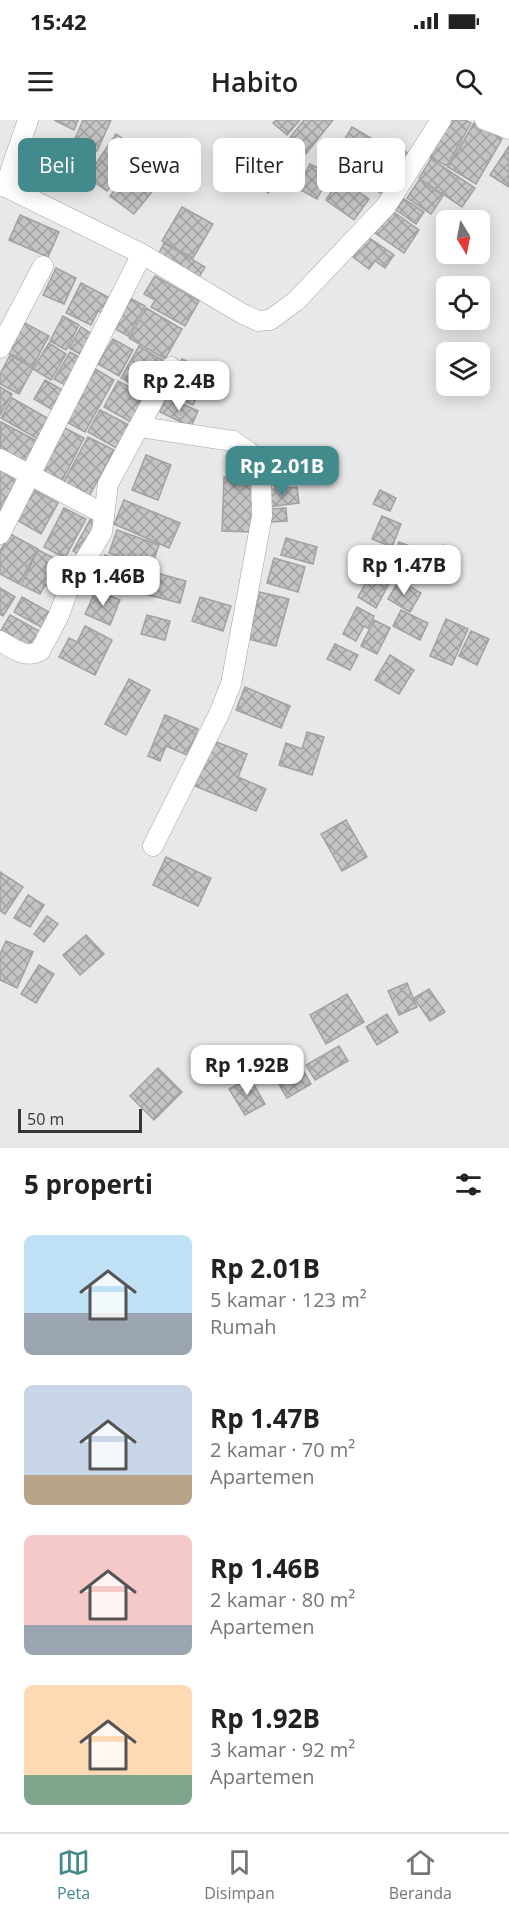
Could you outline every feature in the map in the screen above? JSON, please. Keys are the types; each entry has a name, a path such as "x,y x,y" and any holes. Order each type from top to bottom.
{"street":[{"path":"28,120 3,186 142,254 258,321 270,320 296,301 386,206 441,120"},
{"path":"485,120 509,129"},
{"path":"0,534 32,476 142,254"},
{"path":"0,348 44,266"},
{"path":"0,641 29,655 40,651 58,616 71,583 102,532 108,484 171,367"},
{"path":"140,427 233,441 256,457 261,477 262,516 231,684 219,714 153,846"},
{"path":"0,459 104,514"}],"building":[{"path":"54,120 78,120 74,130"},
{"path":"83,120 111,120 97,151 96,138 75,138"},
{"path":"276,120 300,120 287,135 273,123"},
{"path":"304,120 333,120 306,154 305,138 290,138"},
{"path":"449,120 465,120 471,123 447,166 429,157"},
{"path":"474,123 502,139 476,184 448,167"},
{"path":"352,127 371,138 346,138"},
{"path":"108,146 107,191 96,183 96,164"},
{"path":"509,146 509,187 490,175"},
{"path":"405,151 412,156 405,166"},
{"path":"431,159 475,188 462,207 419,178"},
{"path":"310,164 317,168 317,192 321,192 317,199 304,192 305,173"},
{"path":"419,180 443,196 431,214 407,198"},
{"path":"113,192 152,192 134,214 110,196"},
{"path":"331,192 359,192 369,199 354,220 326,200"},
{"path":"404,199 424,212 416,224 396,210"},
{"path":"182,207 213,224 193,258 162,241"},
{"path":"391,210 419,230 404,253 375,233"},
{"path":"20,215 59,232 48,257 9,240"},
{"path":"368,237 394,255 385,268 375,261 369,269 353,257"},
{"path":"164,243 205,267 197,281 157,257"},
{"path":"56,268 76,278 64,304 43,295"},
{"path":"155,276 199,301 185,326 151,307 155,300 144,294"},
{"path":"81,283 112,299 105,314 98,311 91,325 66,313"},
{"path":"128,297 145,306 128,336 110,326"},
{"path":"146,308 182,329 165,359 129,338"},
{"path":"63,316 79,325 66,350 50,341"},
{"path":"21,321 49,336 33,366 4,351"},
{"path":"81,327 95,336 84,356 69,348"},
{"path":"113,339 133,350 119,376 98,364"},
{"path":"49,343 66,354 51,380 33,369"},
{"path":"139,346 164,361 147,392 121,378"},
{"path":"70,352 83,359 67,386 54,379"},
{"path":"10,355 33,368 19,394 0,384 0,374"},
{"path":"182,359 209,372 201,389 174,375"},
{"path":"92,367 114,380 85,432 63,420"},
{"path":"45,380 64,391 53,410 34,399"},
{"path":"118,381 145,395 131,422 104,407"},
{"path":"176,381 199,392 193,405 170,394"},
{"path":"0,387 12,394 0,415"},
{"path":"167,397 198,411 191,427 160,412"},
{"path":"12,398 49,419 38,439 1,418"},
{"path":"100,410 131,426 118,449 88,432"},
{"path":"1,422 37,441 26,464 0,451"},
{"path":"63,427 84,438 58,489 36,478"},
{"path":"88,437 114,450 86,502 60,489"},
{"path":"146,455 171,465 158,500 132,490"},
{"path":"292,466 295,483 275,487 272,469"},
{"path":"0,468 19,477 0,514"},
{"path":"224,477 254,478 253,532 222,531"},
{"path":"297,487 299,503 268,507 266,490"},
{"path":"32,489 58,503 41,534 15,519"},
{"path":"380,490 396,498 390,511 373,504"},
{"path":"124,500 180,523 169,548 114,524"},
{"path":"64,508 86,519 65,558 44,547"},
{"path":"286,508 287,521 269,522 268,509"},
{"path":"382,516 401,524 392,547 372,539"},
{"path":"91,518 101,523 84,557 73,551"},
{"path":"117,530 159,545 151,568 109,553"},
{"path":"10,534 38,549 19,584 0,574 0,551"},
{"path":"286,538 317,547 313,564 281,555"},
{"path":"399,542 417,549 411,564 393,557"},
{"path":"443,545 459,556 452,566 436,556"},
{"path":"38,550 70,566 58,591 45,585 40,594 21,585"},
{"path":"419,553 433,558 428,570 415,565"},
{"path":"105,555 141,569 132,592 96,578"},
{"path":"274,558 305,567 298,592 267,583"},
{"path":"146,570 186,581 180,603 140,593"},
{"path":"373,570 391,580 376,608 358,597"},
{"path":"399,580 421,593 410,612 388,599"},
{"path":"0,588 15,597 3,616 0,614"},
{"path":"96,590 120,600 110,625 85,614"},
{"path":"260,592 289,599 276,646 248,639"},
{"path":"22,597 49,612 41,627 14,612"},
{"path":"200,597 231,606 223,631 192,621"},
{"path":"357,607 374,616 368,628 364,626 356,641 343,634"},
{"path":"401,610 428,623 420,640 393,626"},
{"path":"10,615 41,632 29,651 0,632"},
{"path":"147,615 170,621 165,640 141,634"},
{"path":"446,619 468,629 452,665 430,656"},
{"path":"374,620 390,628 377,654 361,646"},
{"path":"85,626 112,640 95,675 59,657 69,638 77,642"},
{"path":"471,631 489,639 477,665 459,656"},
{"path":"335,644 358,655 350,670 327,659"},
{"path":"390,655 414,670 399,694 375,680"},
{"path":"129,679 150,690 126,735 105,724"},
{"path":"245,687 290,706 281,728 236,710"},
{"path":"165,715 198,729 187,755 166,746 160,761 148,756"},
{"path":"307,732 324,737 312,775 279,765 286,743 302,749"},
{"path":"214,741 247,754 238,777 266,789 256,811 195,786"},
{"path":"346,820 367,857 342,871 321,834"},
{"path":"166,857 211,878 198,906 153,885"},
{"path":"0,872 23,887 5,914 0,911"},
{"path":"28,895 44,905 30,927 14,918"},
{"path":"47,916 58,924 44,942 34,934"},
{"path":"86,935 104,954 80,975 63,955"},
{"path":"6,941 33,952 17,988 0,980 0,954"},
{"path":"39,965 54,974 36,1003 21,994"},
{"path":"407,983 417,1007 399,1015 388,991"},
{"path":"429,989 445,1012 430,1021 414,998"},
{"path":"347,994 364,1022 326,1044 310,1015"},
{"path":"387,1014 398,1032 377,1045 366,1027"},
{"path":"339,1046 348,1061 315,1080 306,1065"},
{"path":"301,1067 311,1084 287,1098 277,1081"},
{"path":"158,1068 182,1092 154,1120 130,1096"},
{"path":"250,1078 265,1104 245,1115 229,1089"}]}
